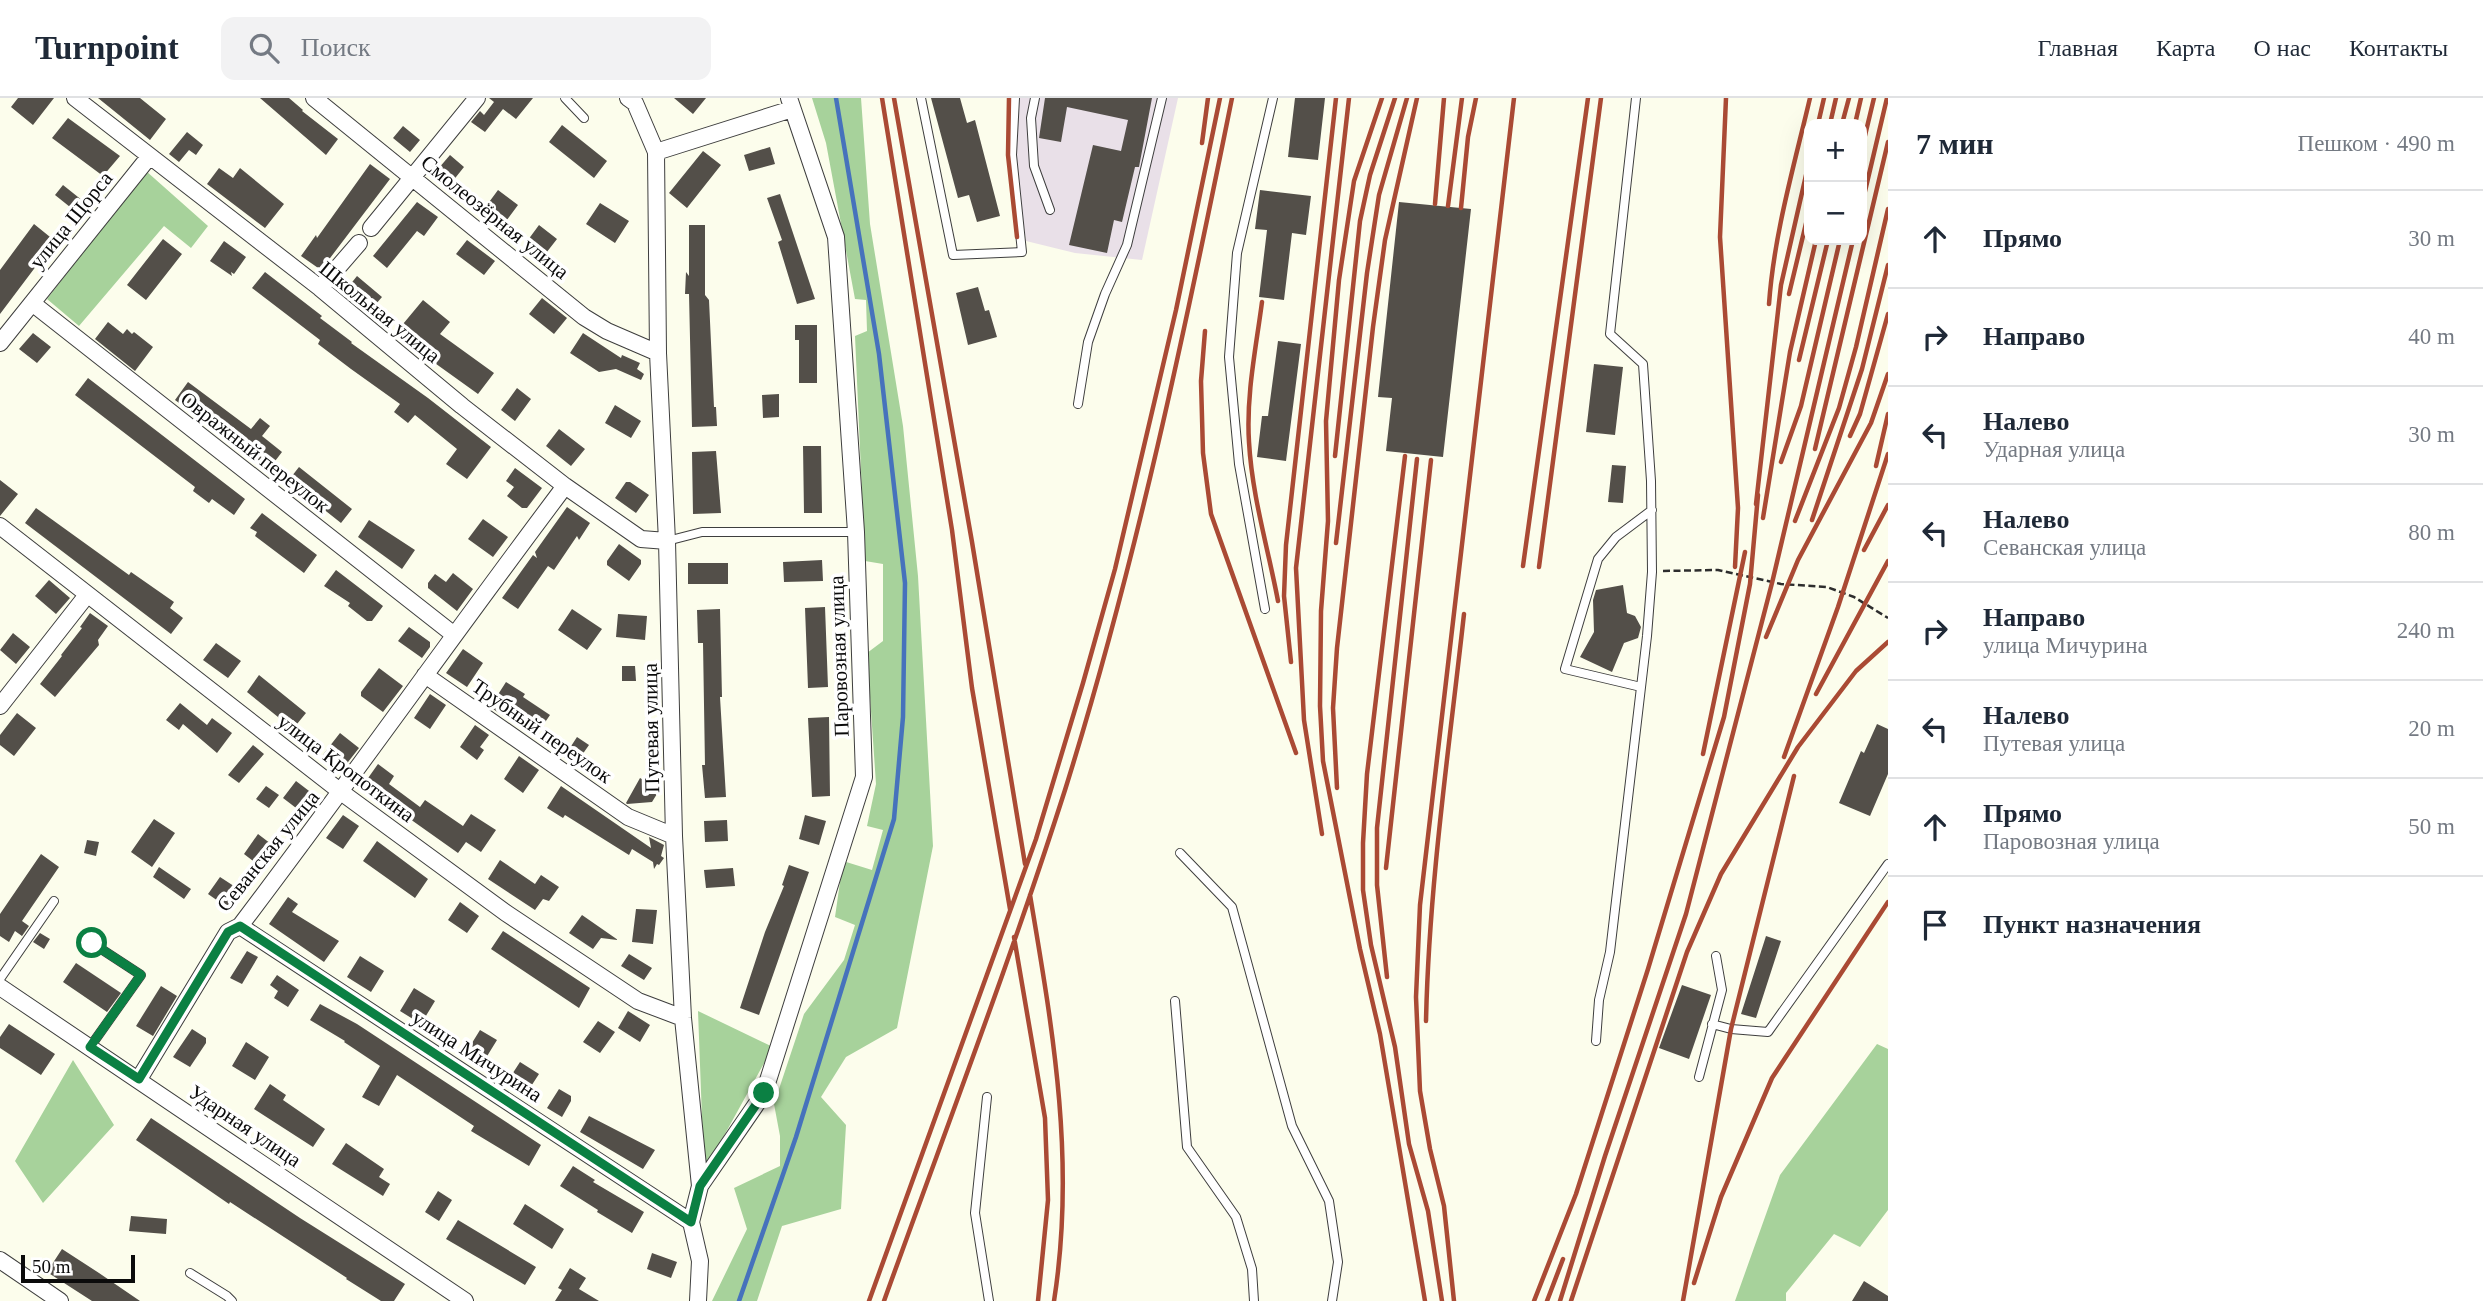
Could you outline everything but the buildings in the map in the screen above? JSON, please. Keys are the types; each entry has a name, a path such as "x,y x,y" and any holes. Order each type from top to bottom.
{"street":[{"name":"Школьная улица","path":"75,98 320,288 462,406 565,486 641,539 667,541"},
{"name":"Смолеозёрная улица","path":"314,98 584,317 607,331 658,354"},
{"path":"371,228 477,98"},
{"path":"628,98 635,103 656,152 791,104"},
{"name":"Паровозная улица","path":"700,1186 764,1093 864,777 856,532 836,237 791,104"},
{"name":"Путевая улица","path":"656,152 658,354 667,541 674,836 683,1018 700,1186 691,1222 700,1261 698,1301"},
{"name":"улица Щорса","path":"0,343 149,157"},
{"path":"320,288 359,243"},
{"name":"Овражный переулок","path":"32,303 453,634"},
{"name":"Севанская улица","path":"139,1079 228,932 240,926 341,793 453,634 565,486"},
{"name":"улица Кропоткина","path":"0,526 341,793 506,913 638,1001 683,1018"},
{"path":"0,706 87,595"},
{"name":"Трубный переулок","path":"425,675 628,817 674,836"},
{"name":"улица Мичурина","path":"240,926 691,1222"},
{"name":"Ударная улица","path":"0,987 465,1301"},
{"path":"0,1261 60,1301"}],"lane":[{"path":"565,98 584,118"},
{"path":"921,98 953,255 1022,251 1012,155 1015,98"},
{"path":"1035,98 1031,118 1034,166 1050,210"},
{"path":"1079,404 1088,342 1105,294 1127,245 1162,98"},
{"path":"1265,610 1239,464 1229,357 1237,253 1273,98"},
{"path":"1596,1041 1599,999 1610,952 1653,572 1643,364 1610,334 1636,98"},
{"path":"1641,687 1565,669 1598,559 1616,537 1652,510"},
{"path":"667,541 702,533 856,532"},
{"path":"1180,853 1232,907 1292,1126 1329,1201 1338,1262 1332,1301"},
{"path":"1712,1024 1731,1029 1768,1032 1888,864"},
{"path":"0,979 54,901"},
{"path":"90,1047 141,975 92,943"},
{"path":"1699,1077 1722,990 1716,956"},
{"path":"1175,1001 1188,1147 1236,1217 1252,1269 1254,1301"},
{"path":"987,1097 975,1213 989,1301"},
{"path":"190,1273 232,1301"}],"path":[{"path":"1653,572 1718,570 1781,584 1827,586 1854,597 1888,618"}],"shaded area":[{"path":"1015,98 1178,98 1142,260 1075,253 1026,241 1013,144"}],"green space":[{"path":"812,98 861,98 870,224 903,426 918,576 933,846 897,1028 846,1057 821,1097 846,1125 841,1209 782,1226 757,1301 712,1301 747,1229 734,1188 780,1166 780,1136 774,1104 804,1014 844,960 855,925 835,917 843,861 872,870 883,830 867,826 876,784 867,653 883,641 883,564 865,561 855,336 867,331 866,300 855,299 826,143"},
{"path":"146,171 208,226 191,248 164,226 79,326 47,299"},
{"path":"698,1011 773,1047 704,1172"},
{"path":"1877,1044 1888,1049 1888,1210 1860,1247 1834,1234 1786,1293 1786,1301 1735,1301 1780,1175"},
{"path":"73,1060 114,1125 43,1203 15,1161"}],"waterway":[{"path":"739,1301 796,1137 894,819 903,717 905,583 879,354 836,98"}],"railway":[{"path":"882,98 952,530 972,688 1010,909"},
{"path":"894,98 1025,864"},
{"path":"1009,98 1008,155 1017,237"},
{"path":"1202,143 1208,98"},
{"path":"869,1301 1036,839 1083,683 1115,569 1176,310 1220,98"},
{"path":"884,1301 1022,918 1091,705 1158,446 1232,98"},
{"path":"1291,662 1284,596 1286,545 1336,98"},
{"path":"1322,834 1304,720 1296,568 1349,98"},
{"path":"1382,98 1354,181 1339,280 1326,421 1328,521 1321,611 1320,706 1323,761 1360,949 1380,1034 1425,1301"},
{"path":"1335,456 1360,221 1370,175 1395,98"},
{"path":"1336,543 1367,273 1379,195 1407,98"},
{"path":"1337,788 1333,708 1337,648 1373,327 1385,240 1417,98"},
{"path":"1435,204 1444,98"},
{"path":"1448,206 1462,98"},
{"path":"1461,208 1468,137 1476,98"},
{"path":"1454,1301 1444,1206 1420,1091 1416,997 1420,905 1514,98"},
{"path":"1523,566 1588,98"},
{"path":"1539,567 1601,98"},
{"path":"1726,98 1720,237 1738,508 1735,567"},
{"path":"1769,304 1780,226 1810,98"},
{"path":"1819,119 1824,98"},
{"path":"1831,119 1836,98"},
{"path":"1843,119 1849,98"},
{"path":"1856,119 1861,98"},
{"path":"1867,127 1874,98"},
{"path":"1867,183 1887,98"},
{"path":"1815,449 1888,142"},
{"path":"1756,504 1781,285 1804,182"},
{"path":"1795,521 1839,408 1888,209"},
{"path":"1789,294 1804,232"},
{"path":"1763,518 1790,352 1815,245"},
{"path":"1799,360 1827,245"},
{"path":"1781,462 1801,406 1839,245"},
{"path":"1560,1301 1605,1156 1686,914 1772,583 1852,245"},
{"path":"1812,520 1862,369 1888,265"},
{"path":"1262,302 1248,424 1257,502 1278,601"},
{"path":"1850,436 1860,414 1888,314"},
{"path":"1205,331 1201,381 1203,453 1211,514 1296,753"},
{"path":"1766,637 1798,560 1871,423 1888,374"},
{"path":"1876,466 1888,414"},
{"path":"1784,757 1838,607 1888,454"},
{"path":"1405,456 1367,774 1363,890 1371,945 1395,1047 1409,1144 1428,1211 1442,1301"},
{"path":"1387,977 1377,885 1377,828 1417,459"},
{"path":"1386,868 1431,460"},
{"path":"1534,1301 1576,1194 1724,717 1750,584 1758,495"},
{"path":"1864,550 1888,505"},
{"path":"1703,754 1745,552"},
{"path":"1816,694 1888,561"},
{"path":"1426,1021 1435,868 1464,614"},
{"path":"1571,1301 1687,952 1721,874 1798,747 1856,671 1888,642"},
{"path":"1683,1301 1731,1029 1794,776"},
{"path":"1030,895 1054,1047 1062,1147 1063,1198 1054,1301"},
{"path":"1694,1283 1721,1197 1772,1078 1888,902"},
{"path":"1014,937 1045,1118 1048,1200 1038,1301"},
{"path":"1547,1301 1563,1259"}],"route":[{"path":"92,943 141,975 90,1047 139,1079 228,932 240,926 691,1222 700,1186 764,1093"}]}
